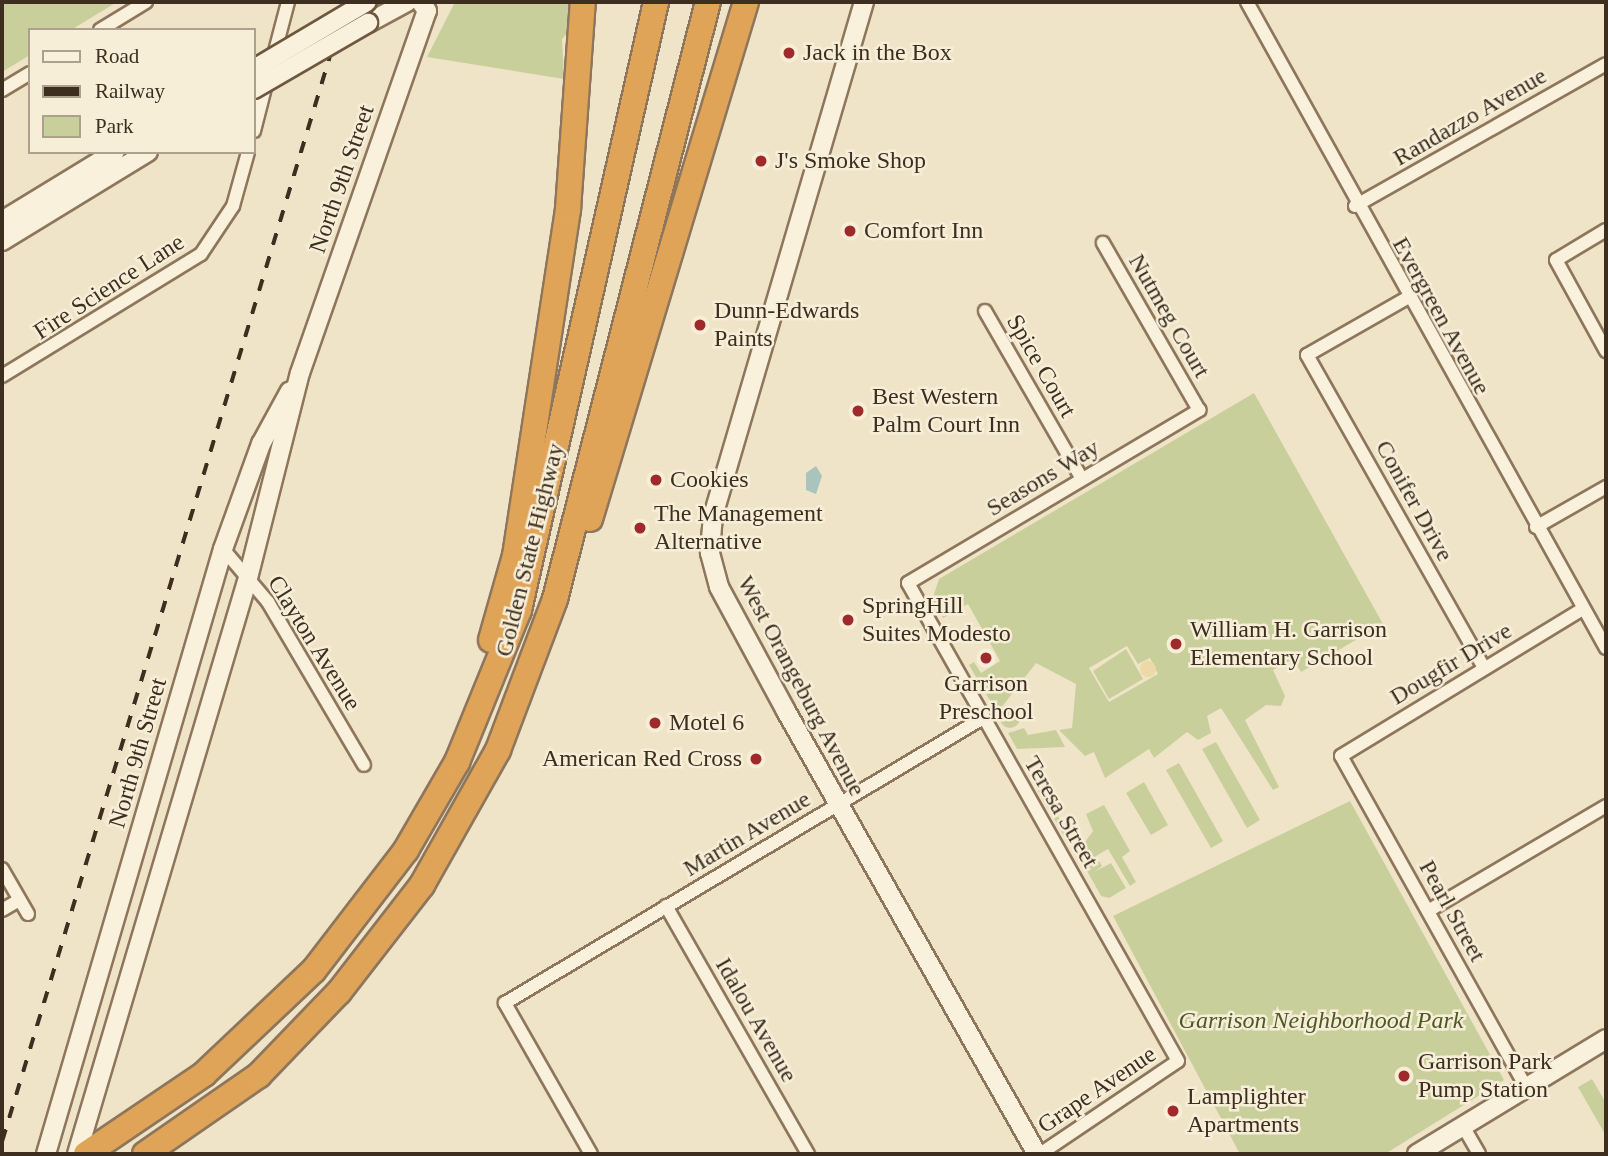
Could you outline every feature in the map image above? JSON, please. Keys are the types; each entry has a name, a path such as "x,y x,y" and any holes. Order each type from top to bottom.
{"highway":[{"path":"457,762 507,589 530,464 576,149 583,2"},
{"name":"Golden State Highway","path":"86,1154 116,1137 204,1074 314,970 406,850 457,762 519,610 656,2"},
{"name":"Golden State Highway","path":"145,1154 259,1075 359,967 450,840 519,702 555,599 708,2"},
{"path":"519,702 591,518 746,2"}],"street":[{"path":"103,28 146,2"},
{"path":"256,123 288,2"},
{"path":"256,68 367,2"},
{"path":"256,88 407,2"},
{"name":"North 9th Street","path":"77,1154 248,578 300,373 427,11 421,2"},
{"name":"West Orangeburg Avenue","path":"864,2 710,536 719,587 837,805 1039,1154"},
{"name":"Evergreen Avenue","path":"1247,2 1355,206 1606,648"},
{"name":"Randazzo Avenue","path":"1355,206 1606,64"},
{"path":"2,90 28,74"},
{"path":"2,221 112,154"},
{"path":"2,241 145,154"},
{"name":"Fire Science Lane","path":"2,376 186,265 227,220 247,154"},
{"path":"1606,230 1556,260 1606,351"},
{"name":"Nutmeg Court","path":"1103,243 1199,410"},
{"name":"Conifer Drive","path":"1407,298 1307,355 1484,668"},
{"name":"Spice Court","path":"985,311 1082,479"},
{"name":"North 9th Street","path":"46,1154 223,549 261,444 300,373"},
{"name":"Seasons Way","path":"908,583 1199,410"},
{"path":"1536,527 1606,487"},
{"name":"Clayton Avenue","path":"223,549 248,578 365,765"},
{"name":"Teresa Street","path":"908,583 1178,1061"},
{"name":"Dougfir Drive","path":"1341,755 1583,609"},
{"name":"Martin Avenue","path":"591,1154 505,1003 983,718"},
{"name":"Pearl Street","path":"1341,755 1526,1087"},
{"path":"1428,911 1606,806"},
{"path":"2,869 28,914"},
{"path":"2,910 19,900"},
{"name":"Idalou Avenue","path":"666,906 808,1154"},
{"path":"1417,1154 1606,1039"},
{"name":"Grape Avenue","path":"1039,1154 1178,1061"},
{"path":"1463,1126 1479,1154"}],"green space":[{"path":"2,2 117,2 74,28 28,28 28,56 2,72"},
{"path":"455,2 570,2 570,30 562,39 564,79 427,57"},
{"name":"William H. Garrison Elementary School","path":"1254,393 1383,624 1301,672 1293,659 1273,670 1285,696 1281,706 1266,705 1245,720 1279,787 1273,790 1221,708 1207,716 1211,733 1198,740 1187,732 1154,758 1149,749 1105,778 1094,752 1085,756 1059,730 1072,728 1076,684 1036,663 997,713 969,665 974,662 981,673 1000,661 968,604 943,618 932,600 939,579","holes":["1127,646 1138,664 1150,658 1158,674 1109,702 1089,668"]},
{"path":"1126,649 1143,679 1109,699 1093,671"},
{"path":"1010,708 1017,711 1020,718 1017,725 1010,728 1003,725 1000,718 1003,711"},
{"path":"1024,728 1028,735 1056,730 1065,747 1017,749 1008,733"},
{"path":"1216,742 1260,820 1247,828 1202,749"},
{"path":"1179,763 1223,841 1211,848 1166,770"},
{"path":"1033,782 1050,783 1044,791 1068,834 1078,832 1070,846"},
{"path":"1144,782 1168,825 1151,835 1126,793"},
{"name":"Garrison Neighborhood Park","path":"1350,801 1504,1080 1385,1154 1240,1154 1113,916"},
{"path":"1104,805 1130,851 1122,857 1136,882 1130,886 1108,849 1096,856 1102,866 1094,872 1111,863 1126,888 1109,898 1101,896 1077,853 1093,831 1086,814"},
{"path":"1592,1079 1606,1103 1606,1136 1578,1087"}],"sand":[{"path":"1145,661 1151,661 1156,669 1154,675 1145,677 1140,672 1140,666"}],"water":[{"path":"816,466 822,476 816,494 806,490 806,473"}],"railway":[{"path":"2,1141 346,2"}],"place":[{"name":"Jack in the Box","path":"789,53"},
{"name":"J's Smoke Shop","path":"761,161"},
{"name":"Comfort Inn","path":"850,231"},
{"name":"Dunn-Edwards Paints","path":"700,325"},
{"name":"Best Western Palm Court Inn","path":"858,411"},
{"name":"Cookies","path":"656,480"},
{"name":"The Management Alternative","path":"640,528"},
{"name":"SpringHill Suites Modesto","path":"848,620"},
{"name":"William H. Garrison Elementary School","path":"1176,644"},
{"name":"Garrison Preschool","path":"986,658"},
{"name":"Motel 6","path":"655,723"},
{"name":"American Red Cross","path":"756,759"},
{"name":"Garrison Park Pump Station","path":"1404,1076"},
{"name":"Lamplighter Apartments","path":"1173,1111"}]}
